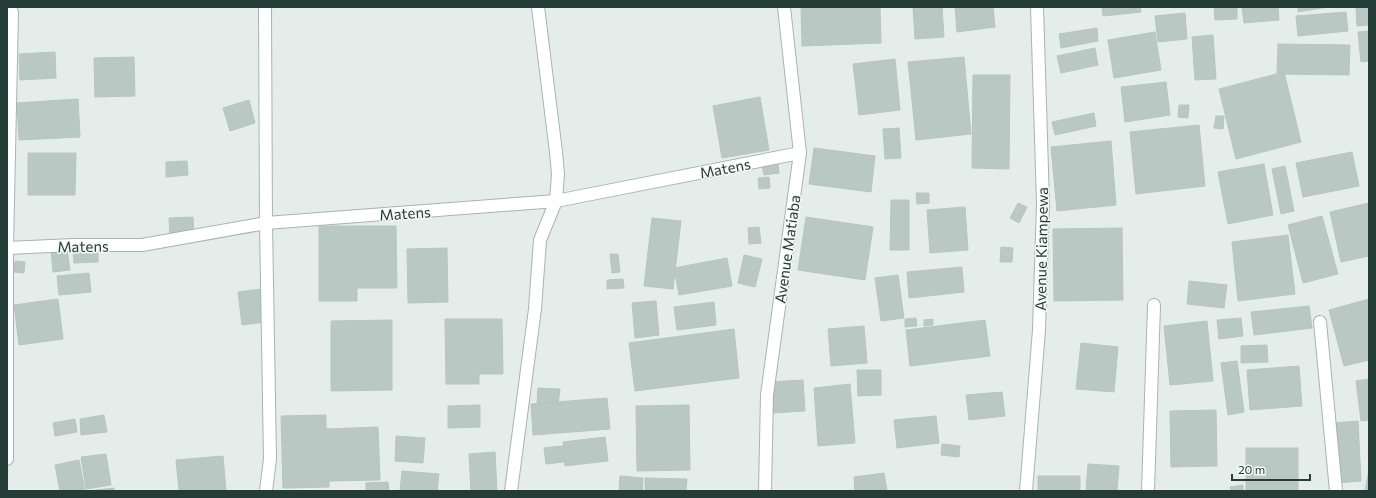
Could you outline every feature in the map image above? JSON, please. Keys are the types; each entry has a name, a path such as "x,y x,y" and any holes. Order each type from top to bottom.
{"street":[{"path":"7,248 12,12 8,7"},
{"path":"265,7 266,223 270,459 266,491"},
{"path":"511,491 535,309 540,240 556,201 558,174 538,7"},
{"name":"Avenue Matiaba","path":"764,491 767,395 800,153 784,7"},
{"name":"Avenue Kiampewa","path":"1026,491 1039,330 1043,203 1037,7"},
{"name":"Matens","path":"7,248 72,245 142,245 266,223 556,201 800,153"},
{"path":"7,252 7,456"},
{"path":"1148,491 1154,305"},
{"path":"1320,322 1336,491"}],"building":[{"path":"801,7 880,7 881,43 802,46"},
{"path":"913,7 942,7 944,37 915,39"},
{"path":"955,7 993,7 995,27 957,32"},
{"path":"1102,7 1140,7 1141,12 1103,16"},
{"path":"1214,7 1237,7 1237,19 1215,20"},
{"path":"1242,7 1278,7 1279,20 1244,23"},
{"path":"1298,7 1328,7 1298,12"},
{"path":"1356,7 1369,7 1369,25 1357,26"},
{"path":"1346,12 1348,31 1298,36 1296,16"},
{"path":"1185,13 1187,39 1158,42 1155,16"},
{"path":"1097,28 1098,41 1061,48 1059,34"},
{"path":"1369,31 1369,61 1361,62 1358,32"},
{"path":"1155,32 1161,70 1114,78 1108,40"},
{"path":"1213,35 1216,79 1195,80 1192,37"},
{"path":"1278,44 1350,45 1349,75 1277,74"},
{"path":"1095,48 1098,65 1061,73 1057,56"},
{"path":"55,52 56,78 20,80 19,54"},
{"path":"134,57 135,96 95,97 94,58"},
{"path":"964,57 971,134 916,140 908,62"},
{"path":"895,59 900,110 859,115 853,64"},
{"path":"1284,72 1301,142 1236,159 1219,89"},
{"path":"973,75 1010,75 1009,169 972,168"},
{"path":"1166,82 1170,115 1125,122 1121,87"},
{"path":"760,97 769,150 722,158 713,106"},
{"path":"78,99 80,137 19,140 17,103"},
{"path":"249,100 255,123 230,131 223,108"},
{"path":"1179,105 1189,105 1188,118 1178,117"},
{"path":"1094,113 1096,126 1055,135 1052,122"},
{"path":"1216,116 1224,116 1223,129 1214,128"},
{"path":"1199,125 1205,186 1136,194 1130,132"},
{"path":"899,128 901,158 885,159 883,129"},
{"path":"1111,141 1116,205 1057,211 1051,147"},
{"path":"814,148 875,156 871,192 809,184"},
{"path":"1352,152 1359,186 1303,197 1296,163"},
{"path":"28,153 76,153 75,195 28,195"},
{"path":"187,161 188,175 166,177 166,162"},
{"path":"778,163 779,173 764,175 762,165"},
{"path":"1264,164 1273,215 1228,224 1218,172"},
{"path":"1285,166 1294,211 1281,214 1272,169"},
{"path":"769,177 770,188 759,189 758,178"},
{"path":"916,193 929,193 929,203 917,204"},
{"path":"891,200 909,200 909,250 890,250"},
{"path":"1018,203 1027,207 1019,223 1010,218"},
{"path":"1369,203 1369,256 1341,262 1330,212"},
{"path":"965,207 968,250 930,253 927,210"},
{"path":"1322,216 1338,274 1303,283 1288,225"},
{"path":"193,217 194,235 170,236 169,218"},
{"path":"806,217 873,227 865,280 798,270"},
{"path":"652,218 681,221 673,289 644,286"},
{"path":"319,226 396,226 397,288 357,288 357,301 319,301"},
{"path":"759,227 761,243 749,244 748,228"},
{"path":"1122,228 1123,300 1054,301 1053,229"},
{"path":"1288,235 1295,294 1238,301 1232,242"},
{"path":"1001,247 1013,248 1012,262 1000,262"},
{"path":"67,248 70,270 53,272 51,250"},
{"path":"98,248 98,262 74,263 73,249"},
{"path":"447,248 448,302 408,303 407,249"},
{"path":"610,254 618,254 620,272 612,273"},
{"path":"744,255 762,259 755,287 738,283"},
{"path":"727,258 732,286 679,295 674,268"},
{"path":"15,261 25,262 24,273 14,272"},
{"path":"962,267 964,292 909,298 907,272"},
{"path":"89,273 91,292 59,295 57,276"},
{"path":"898,275 904,318 881,321 875,278"},
{"path":"623,279 624,288 607,289 607,280"},
{"path":"1189,281 1227,285 1224,308 1187,304"},
{"path":"262,289 265,322 242,325 238,292"},
{"path":"58,299 63,339 19,345 14,305"},
{"path":"1369,299 1369,360 1344,366 1329,310"},
{"path":"656,301 659,335 635,338 632,303"},
{"path":"714,302 716,325 677,330 674,307"},
{"path":"1309,306 1312,328 1254,335 1251,312"},
{"path":"916,318 917,326 905,327 905,319"},
{"path":"1241,318 1243,336 1219,339 1217,320"},
{"path":"445,319 502,319 503,374 479,374 479,384 446,384"},
{"path":"933,319 933,325 924,326 924,320"},
{"path":"392,320 392,390 331,391 331,321"},
{"path":"985,320 990,356 910,366 906,330"},
{"path":"1207,321 1213,381 1170,385 1164,326"},
{"path":"864,326 867,363 831,366 828,329"},
{"path":"734,329 739,378 635,391 629,343"},
{"path":"1081,343 1118,347 1114,392 1076,389"},
{"path":"1267,345 1268,362 1241,363 1241,346"},
{"path":"1237,361 1244,412 1228,415 1221,363"},
{"path":"1299,366 1302,406 1250,410 1247,370"},
{"path":"857,370 881,370 881,395 858,396"},
{"path":"1369,379 1369,420 1361,421 1356,381"},
{"path":"803,380 805,411 772,413 770,382"},
{"path":"850,384 855,443 818,446 814,388"},
{"path":"538,388 560,389 558,405 537,403"},
{"path":"1002,392 1005,416 969,420 966,395"},
{"path":"607,398 610,429 533,435 531,404"},
{"path":"480,405 480,427 448,428 448,406"},
{"path":"689,405 690,470 637,471 636,406"},
{"path":"1216,410 1217,466 1171,467 1170,411"},
{"path":"104,415 107,432 81,435 80,419"},
{"path":"326,415 326,429 378,427 380,480 329,481 329,487 283,488 281,416"},
{"path":"936,416 939,443 897,448 894,420"},
{"path":"75,419 77,432 55,436 53,423"},
{"path":"1358,421 1361,481 1336,483 1333,423"},
{"path":"396,436 425,438 423,463 395,461"},
{"path":"605,437 608,461 565,466 563,442"},
{"path":"942,444 960,446 959,457 941,455"},
{"path":"570,445 572,461 546,464 544,448"},
{"path":"1246,448 1298,448 1298,491 1246,491"},
{"path":"495,452 497,491 471,491 469,454"},
{"path":"106,454 111,485 86,489 81,457"},
{"path":"223,456 226,491 179,491 176,460"},
{"path":"79,460 85,491 60,491 55,465"},
{"path":"1088,464 1119,466 1117,491 1086,491"},
{"path":"1369,469 1369,491 1365,491"},
{"path":"402,471 439,474 437,491 400,491"},
{"path":"884,473 887,491 855,491 854,477"},
{"path":"620,476 643,478 642,491 619,491"},
{"path":"1038,476 1080,476 1080,491 1038,491"},
{"path":"645,478 687,479 686,491 645,491"},
{"path":"388,482 389,491 366,491 366,483"},
{"path":"1243,485 1243,491 1231,491 1230,487"},
{"path":"114,488 114,491 88,491"}]}
